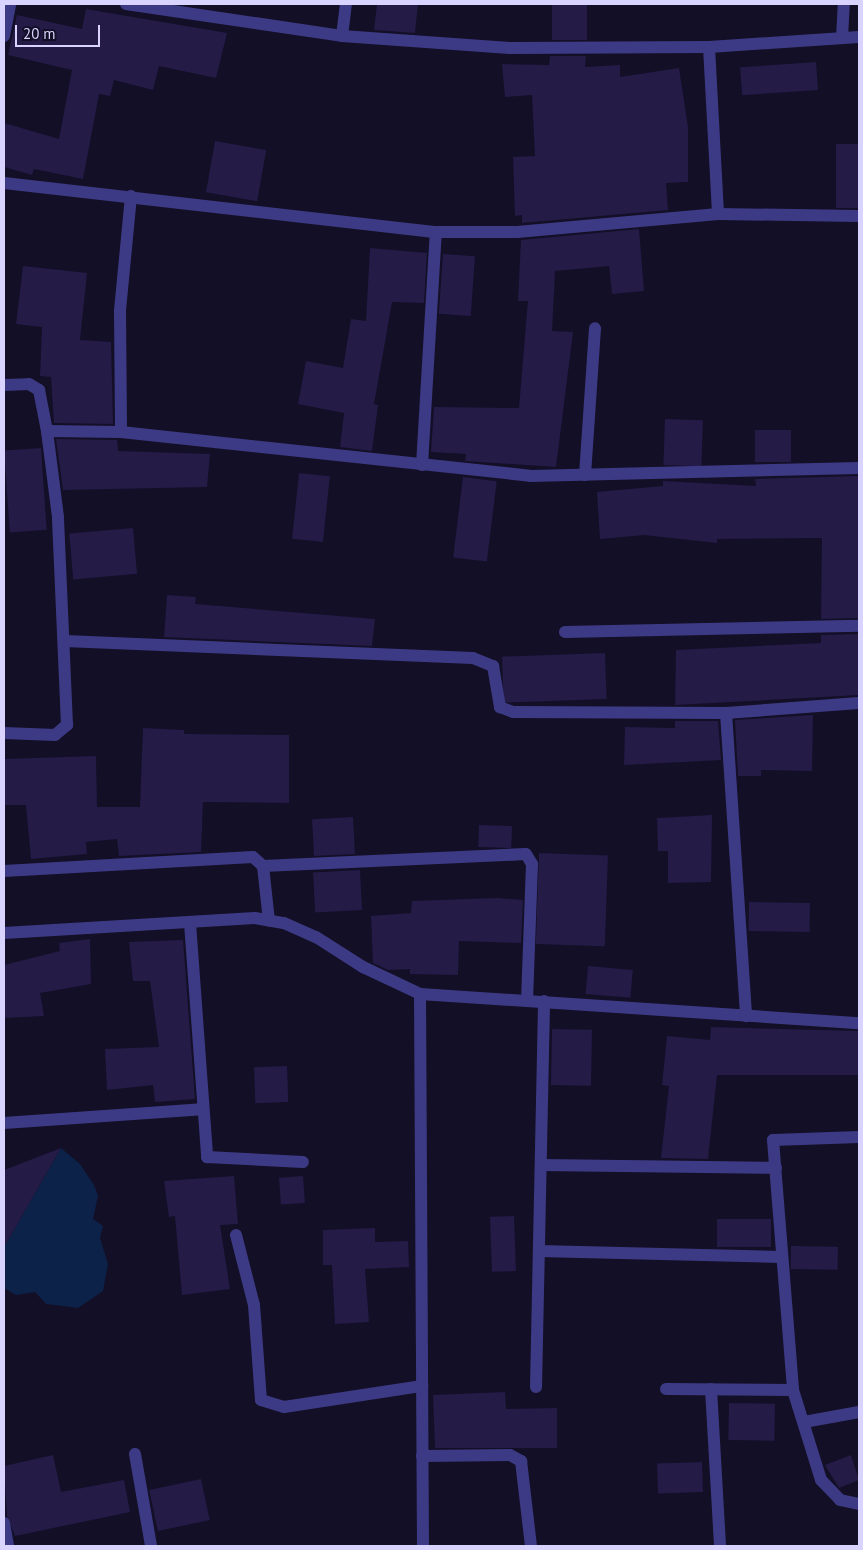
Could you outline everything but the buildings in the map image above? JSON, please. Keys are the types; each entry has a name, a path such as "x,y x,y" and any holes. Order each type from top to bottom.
{"street":[{"path":"4,36 10,4"},
{"path":"126,4 342,36 510,48 709,47 859,37"},
{"path":"342,36 346,4"},
{"path":"842,38 844,4"},
{"path":"709,47 718,214"},
{"path":"4,183 436,232 517,232 718,214 859,216"},
{"path":"121,432 120,311 131,196"},
{"path":"422,465 436,232"},
{"path":"585,475 595,328"},
{"path":"4,385 29,384 39,390 47,432 65,641 67,726 55,735 4,733"},
{"path":"47,432 121,432 530,476 859,468"},
{"path":"566,632 859,626"},
{"path":"65,641 473,658 493,666 498,701 505,710 726,713 859,704"},
{"path":"726,713 746,1016"},
{"path":"263,866 526,854 532,864 527,1000"},
{"path":"4,871 253,857 263,866 269,921"},
{"path":"4,933 190,923 269,921 316,937 363,967 420,994 859,1023"},
{"path":"190,923 205,1153 210,1159 304,1162"},
{"path":"420,994 423,1546"},
{"path":"536,1388 544,1001"},
{"path":"4,1124 202,1109"},
{"path":"859,1137 773,1140 793,1390 829,1492 859,1504"},
{"path":"541,1165 776,1168"},
{"path":"236,1235 254,1305 261,1400 284,1407 422,1386"},
{"path":"539,1251 782,1257"},
{"path":"666,1389 793,1390"},
{"path":"711,1389 720,1546"},
{"path":"804,1422 859,1412"},
{"path":"135,1454 152,1546"},
{"path":"422,1456 510,1455 522,1461 531,1546"},
{"path":"4,1523 8,1546"}],"water":[{"path":"61,1148 80,1164 94,1185 98,1196 93,1219 103,1226 100,1238 108,1264 103,1291 78,1308 46,1304 35,1292 16,1295 4,1288 4,1247"}]}
